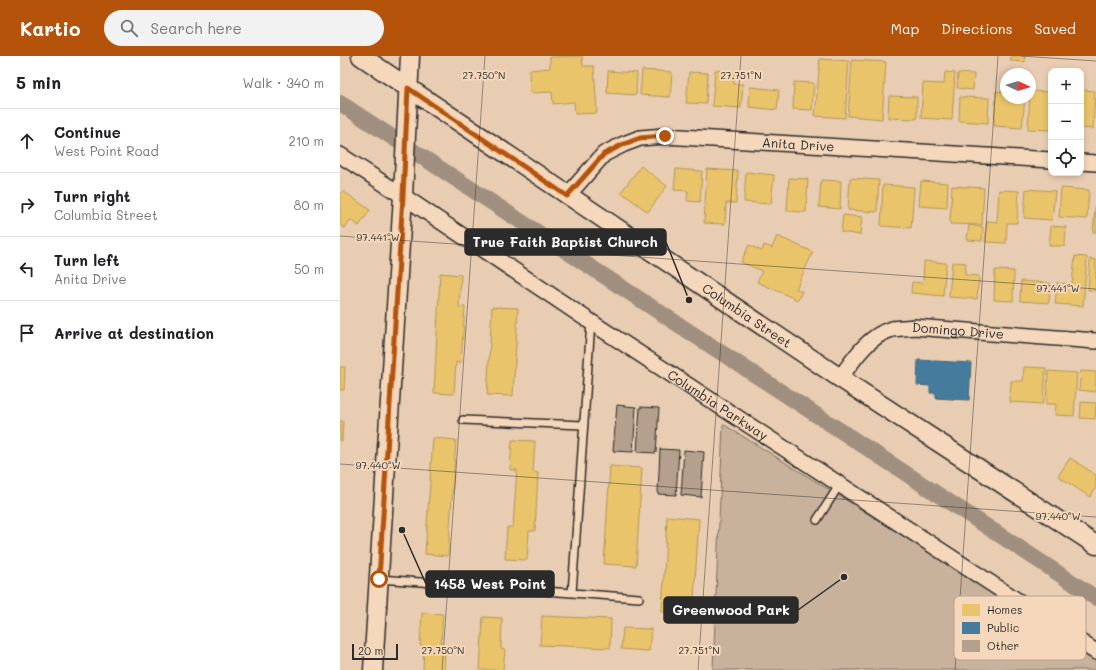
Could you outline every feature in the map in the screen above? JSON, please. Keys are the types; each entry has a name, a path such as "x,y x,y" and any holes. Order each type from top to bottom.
{"street":[{"name":"Columbia Street","path":"361,56 567,196 840,378 1096,545"},
{"path":"373,670 403,196 410,56"},
{"name":"Anita Drive","path":"567,196 604,154 640,138 665,136 1048,160"},
{"name":"Columbia Parkway","path":"340,155 591,322 1011,596"},
{"path":"1084,162 1096,163"},
{"name":"Domingo Drive","path":"840,378 865,345 879,334 892,329 914,327 1096,341"},
{"name":"Columbia Parkway","path":"1086,645 1096,652"}],"lane":[{"path":"572,593 591,322"},
{"path":"463,420 583,426"},
{"path":"817,520 840,484"},
{"path":"379,579 639,598"}],"shaded area":[{"path":"723,424 1001,596 954,596 954,660 1086,660 1086,649 1096,655 1096,670 713,670"}],"building: Homes":[{"path":"582,56 583,66 594,66 597,113 575,114 574,102 553,104 552,92 530,93 529,70 550,68 550,57"},
{"path":"1011,56 1025,56 1025,62 1010,61"},
{"path":"820,59 849,61 845,118 815,116"},
{"path":"852,60 886,62 882,119 848,116"},
{"path":"642,70 672,72 670,97 640,95"},
{"path":"715,70 734,72 734,84 743,84 741,108 712,106"},
{"path":"608,71 637,73 636,95 607,93"},
{"path":"689,72 708,73 706,104 686,103"},
{"path":"945,72 955,73 952,120 921,118 923,83 944,84"},
{"path":"958,73 974,74 973,90 957,88"},
{"path":"794,82 814,83 812,110 793,109"},
{"path":"750,87 779,90 777,110 749,107"},
{"path":"1084,90 1095,91 1093,129 1084,128"},
{"path":"996,91 1000,91 1000,104 1024,104 1022,128 994,126"},
{"path":"1036,91 1048,92 1048,130 1028,129 1029,104 1036,104"},
{"path":"889,96 917,97 917,119 888,118"},
{"path":"960,97 989,98 988,123 959,121"},
{"path":"641,166 667,186 648,212 621,192"},
{"path":"676,169 702,171 700,202 687,201 688,191 674,190"},
{"path":"707,169 738,171 736,203 726,203 725,224 704,223"},
{"path":"746,172 774,175 771,204 744,202"},
{"path":"789,178 808,179 806,212 787,211"},
{"path":"850,178 879,180 877,212 848,210"},
{"path":"821,180 841,181 840,209 819,207"},
{"path":"921,181 948,183 947,208 919,206"},
{"path":"883,185 914,187 911,228 881,226"},
{"path":"952,186 984,188 982,225 950,224"},
{"path":"1061,188 1089,190 1087,219 1059,217"},
{"path":"1026,189 1055,191 1052,220 1024,218"},
{"path":"999,190 1019,191 1017,223 1007,223 1006,243 985,242 987,221 997,222"},
{"path":"343,191 370,210 359,226 350,220 345,228 340,225 340,195"},
{"path":"1096,199 1096,232 1093,232"},
{"path":"843,215 862,217 860,235 841,232"},
{"path":"969,225 983,227 982,241 967,240"},
{"path":"1051,226 1066,227 1065,246 1049,246"},
{"path":"777,236 813,252 796,289 802,291 798,300 757,282 762,271 741,262 749,245 762,251 764,245 772,248"},
{"path":"1075,256 1087,257 1083,306 1055,304 1057,283 1072,284"},
{"path":"1090,259 1096,260 1096,291 1088,290"},
{"path":"924,261 946,263 943,296 911,293 912,282 923,283"},
{"path":"952,262 966,263 965,275 979,276 977,299 949,297"},
{"path":"995,270 1014,271 1013,301 994,300"},
{"path":"440,273 461,275 459,307 465,307 461,363 456,362 454,394 434,393"},
{"path":"1021,281 1050,283 1049,303 1020,301"},
{"path":"492,307 518,308 513,396 487,395"},
{"path":"340,367 345,367 344,390 340,390"},
{"path":"1024,367 1046,368 1043,404 1010,402 1011,381 1023,381"},
{"path":"1048,371 1077,373 1074,416 1055,415 1056,404 1046,404"},
{"path":"1081,371 1096,372 1096,392 1079,390"},
{"path":"1081,402 1096,403 1095,419 1080,418"},
{"path":"340,421 343,421 342,441 340,441"},
{"path":"433,438 456,440 448,556 425,554"},
{"path":"512,440 535,441 533,472 538,473 535,531 529,531 527,560 505,559 507,527 513,527 517,470 510,470"},
{"path":"1070,458 1096,475 1096,488 1090,497 1058,476"},
{"path":"610,466 642,468 636,566 604,564"},
{"path":"667,516 699,519 693,614 662,612"},
{"path":"422,613 443,614 441,646 445,647 444,670 423,670 424,646 420,645"},
{"path":"542,616 611,619 610,648 540,645"},
{"path":"483,617 502,618 501,649 505,650 503,670 480,670"},
{"path":"623,628 651,629 649,651 621,649"}],"building: Public":[{"path":"918,360 971,363 969,400 936,398 936,393 930,393 930,386 917,385"}],"building: Other":[{"path":"617,405 636,407 633,452 613,451"},
{"path":"640,407 659,408 656,453 637,452"},
{"path":"660,449 679,450 676,495 658,494"},
{"path":"684,450 704,452 701,497 681,495"}],"waterway":[{"path":"340,103 1096,598"}],"place":[{"name":"True Faith Baptist Church","path":"689,300"},
{"name":"1458 West Point","path":"402,530"},
{"name":"Greenwood Park","path":"844,577"}],"route":[{"path":"379,579 403,196 408,88 567,196 604,154 640,138 665,136"}]}
